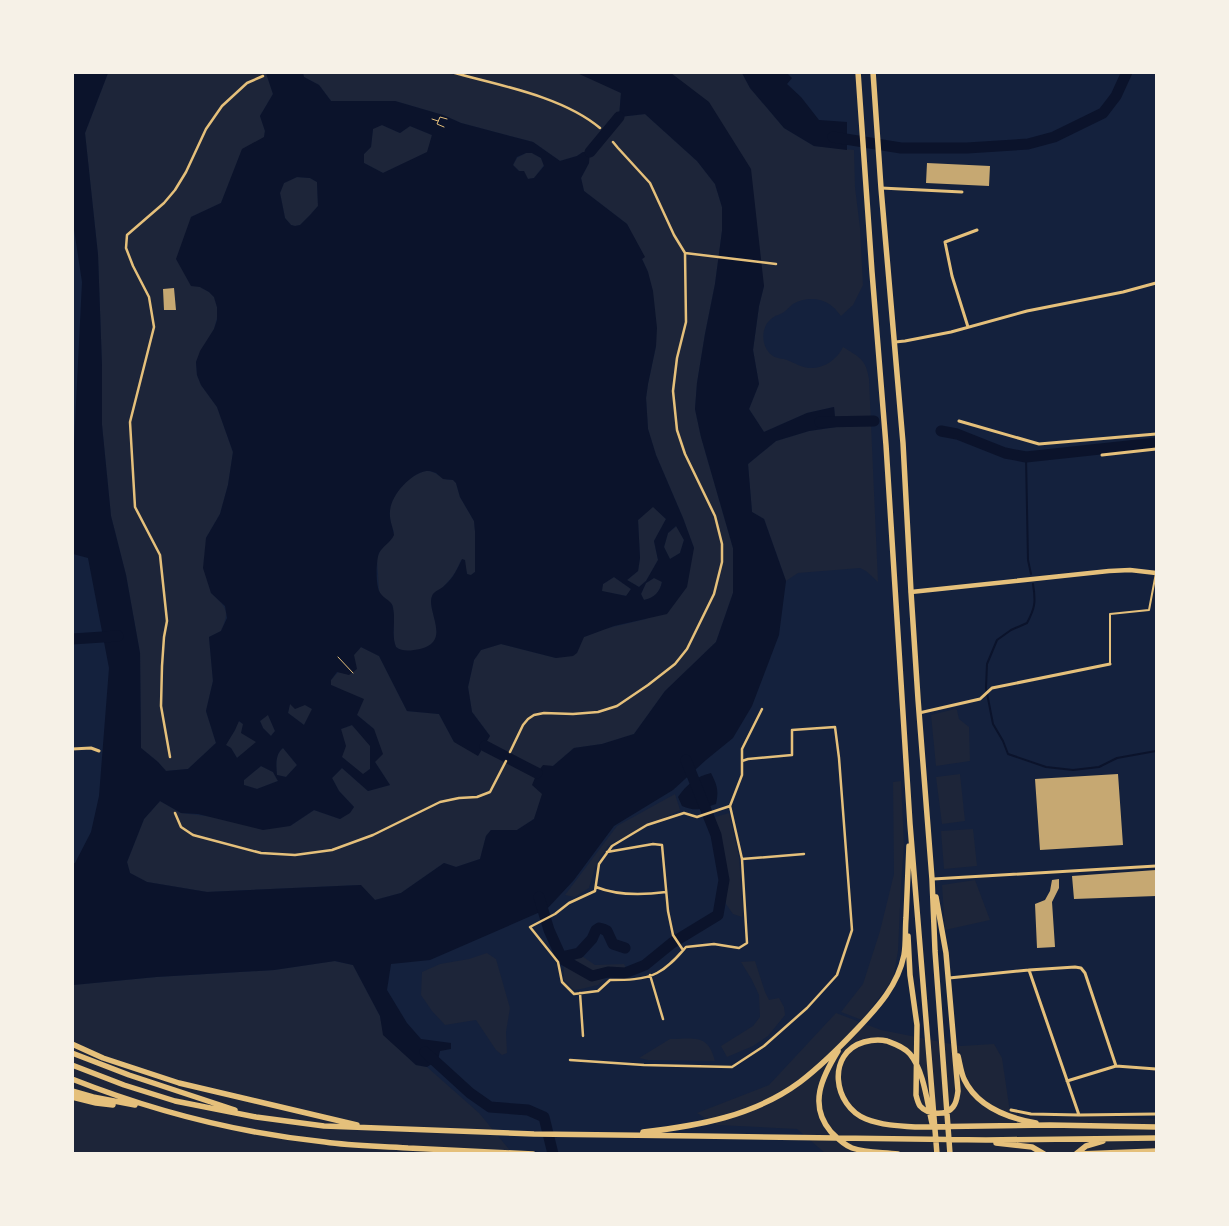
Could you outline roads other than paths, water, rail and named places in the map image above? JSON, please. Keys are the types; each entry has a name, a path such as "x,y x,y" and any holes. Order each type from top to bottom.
{"highway":[{"path":"858,72 886,445 910,824 937,1154"},
{"path":"873,72 903,443 919,713 950,1152"},
{"path":"621,1134 716,1121 779,1096 800,1082 842,1045 877,1008 896,977 904,955 910,824"},
{"path":"907,894 910,975 917,1025 916,1095 919,1105 931,1113 947,1112 953,1108 957,1100 958,1091 948,978 941,924 932,879"},
{"path":"951,1016 955,1043 965,1081 979,1099 998,1112 1022,1120 1050,1125"},
{"path":"936,1144 926,1095 922,1079 911,1056 904,1048 884,1040 872,1040 860,1043 850,1050 840,1065 838,1075 838,1086 842,1098 856,1114 879,1123 915,1127 1050,1125 1156,1127"},
{"path":"72,1044 103,1058 179,1083 371,1128"},
{"path":"842,1045 823,1077 819,1098 822,1118 834,1134 850,1147 865,1151 898,1154"},
{"path":"72,1053 139,1079 256,1117"},
{"path":"72,1065 124,1085 175,1101 256,1117 324,1126 534,1134 944,1140 1156,1138"},
{"path":"72,1079 113,1095 236,1129 326,1143 532,1154"},
{"path":"72,1091 93,1097 167,1111"},
{"path":"72,1098 167,1111"},
{"path":"1078,1154 1086,1146 1115,1139"},
{"path":"944,1140 1032,1147 1044,1154"},
{"path":"1078,1154 1156,1151"}],"street":[{"path":"451,72 548,99 568,108 600,128"},
{"path":"170,757 161,706 163,656 167,621 160,555 135,507 130,422 154,327 149,297 126,248 127,235 164,203 175,190 186,172 206,129 222,106 247,83 263,76"},
{"path":"510,752 523,725 534,715 544,713 573,714 598,712 616,706 675,664 687,649 714,594 722,562 722,544 715,516 684,454 677,430 674,392 677,358 686,322 685,253 674,235 650,183 613,142"},
{"path":"881,188 962,192"},
{"path":"968,328 952,276 945,242 977,230"},
{"path":"685,253 776,264"},
{"path":"895,342 968,328 1026,311 1123,292 1156,283"},
{"path":"959,421 1039,444 1156,434"},
{"path":"1102,455 1156,449"},
{"path":"911,592 1109,571 1130,570 1156,574"},
{"path":"919,713 980,699 992,688 1110,664"},
{"path":"730,806 698,817 684,814 647,825 612,846 599,864 595,890 555,914 530,926 558,962 562,982 574,994 598,991 610,980 630,980 656,974 673,962 686,947 714,944 739,948 747,943 742,860 730,806 742,774 742,749 762,708"},
{"path":"570,1060 644,1065 732,1067 771,1040 807,1008 837,974 852,930 835,727 792,730 792,755 742,761"},
{"path":"72,748 91,748 98,751"},
{"path":"175,813 180,827 193,835 261,853 295,855 332,850 373,836 440,802 477,797 490,792 506,761"},
{"path":"608,852 662,844 668,911 673,936 683,950"},
{"path":"742,860 804,854"},
{"path":"932,879 1156,866"},
{"path":"596,887 616,893 646,894 666,892"},
{"path":"948,978 1028,970 1081,968 1085,974 1116,1066"},
{"path":"1028,970 1079,1115"},
{"path":"650,975 663,1019"},
{"path":"580,993 583,1036"},
{"path":"1068,1081 1116,1066 1156,1069"},
{"path":"1011,1110 1031,1114 1156,1114"}],"lane":[{"path":"1110,664 1110,614 1150,610 1156,574"}],"waterway":[{"path":"833,137 901,148 967,148 1028,144 1054,137 1103,113 1116,96 1127,72"},
{"path":"590,152 619,117"},
{"path":"820,422 874,421"},
{"path":"941,431 957,434 1005,453 1026,457 1156,443"},
{"path":"1026,457 1028,560 1031,574"},
{"path":"1033,584 1034,605 1027,623 1011,630 997,640 987,664 986,688 993,724 1008,754 1046,767 1073,770 1099,767 1117,758 1156,751"},
{"path":"72,639 118,636"},
{"path":"485,746 537,773"},
{"path":"539,897 549,930 562,959 592,976 608,972 625,973 645,965 672,943 718,915 724,880 716,835 686,760"},
{"path":"561,957 579,953 599,928 607,931 613,944 625,948"},
{"path":"425,1052 470,1093 490,1107 528,1110 544,1117 553,1154"}]}
